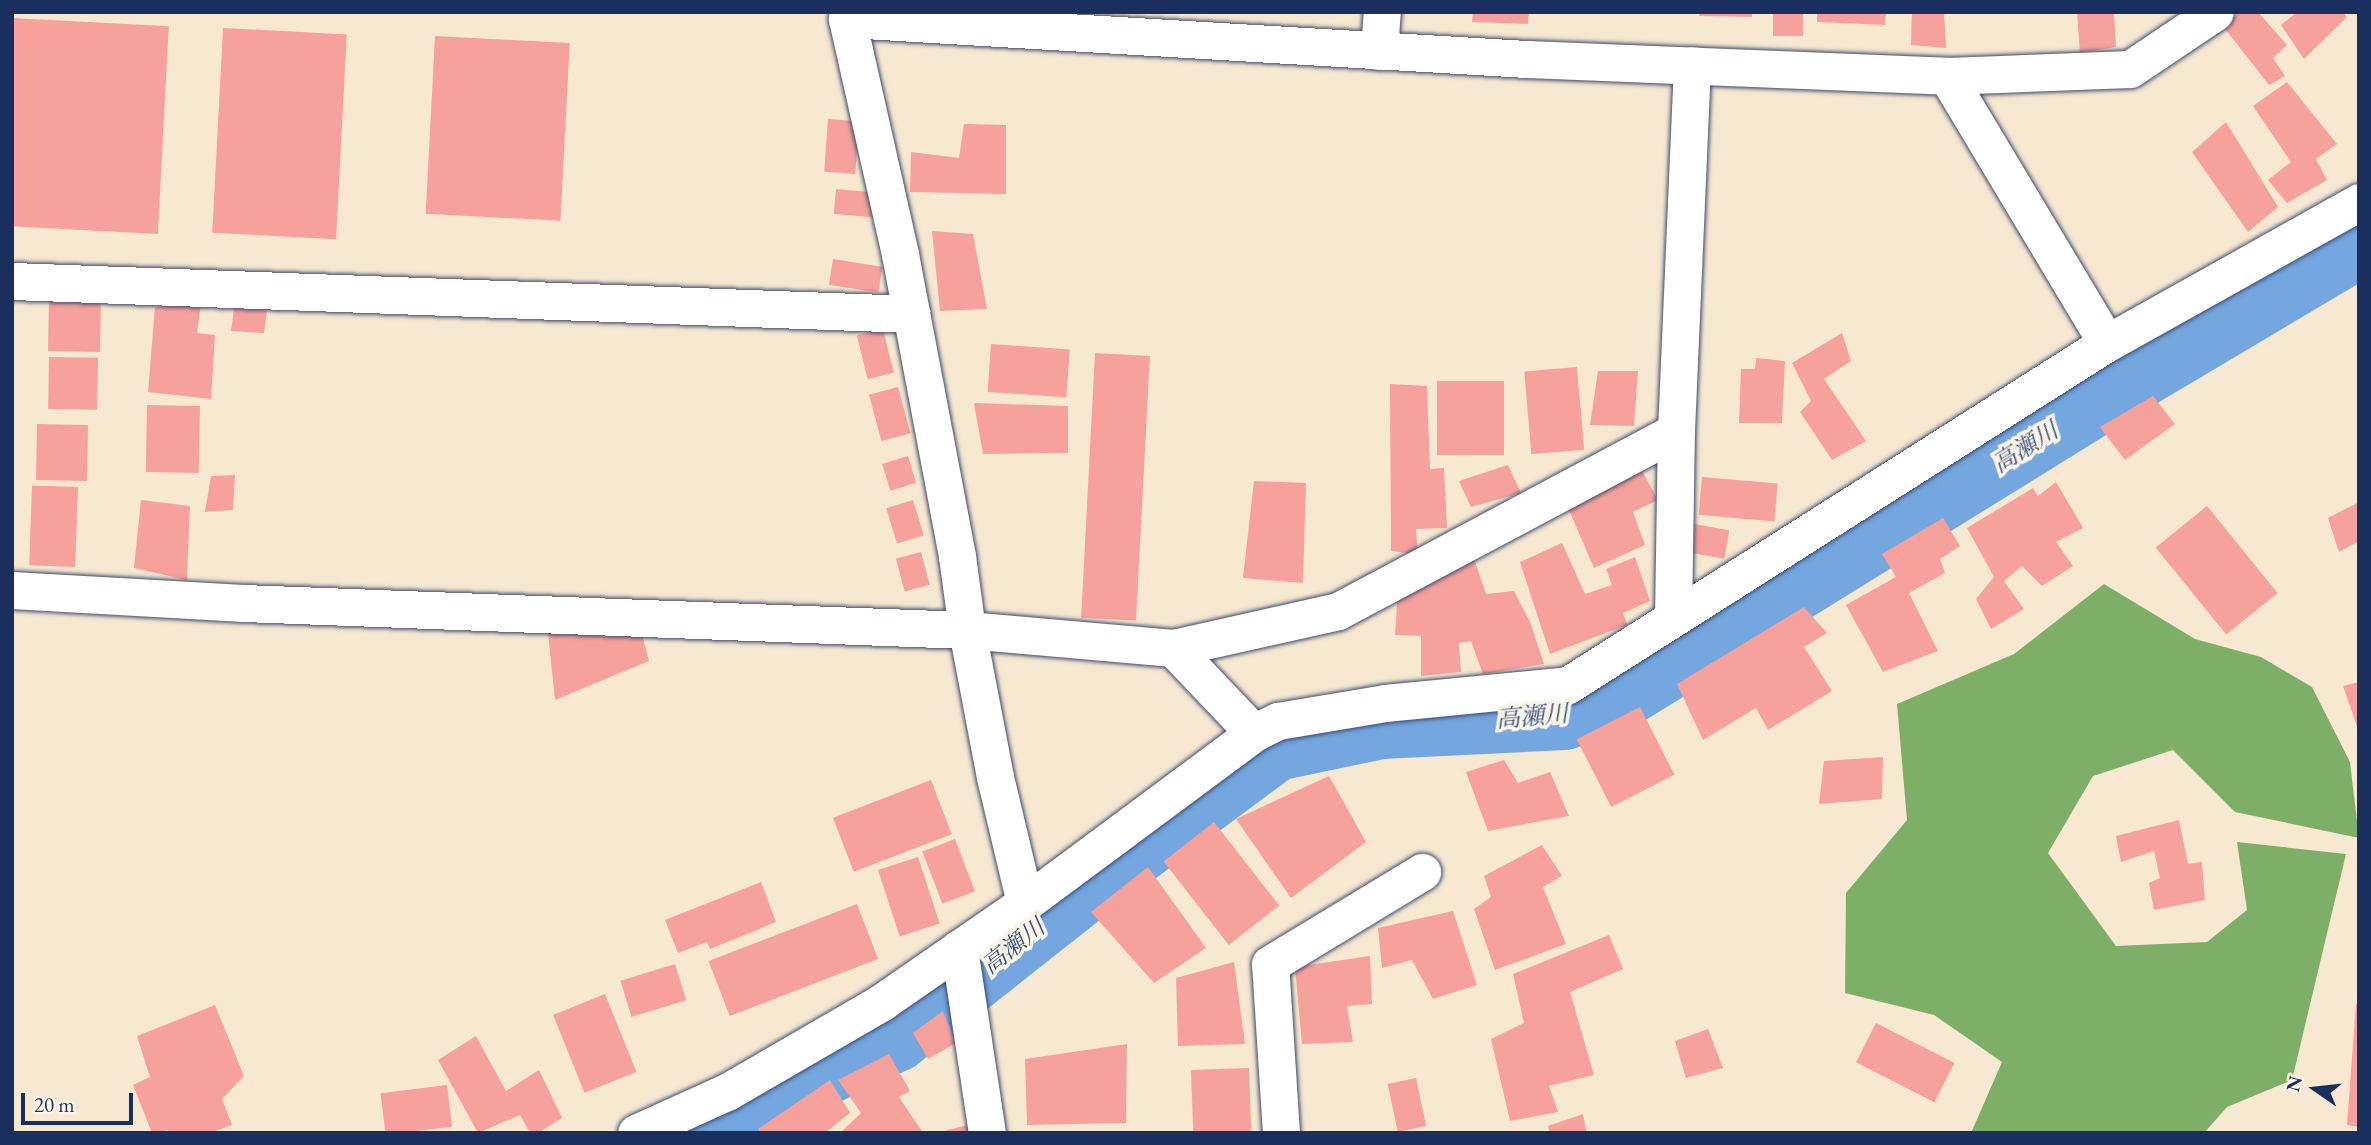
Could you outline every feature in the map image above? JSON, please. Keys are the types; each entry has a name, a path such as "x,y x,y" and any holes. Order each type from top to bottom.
{"street":[{"path":"1379,51 1382,12"},
{"path":"1024,903 995,777 911,314 847,19 1379,51 1947,76 2130,69 2215,12"},
{"path":"1673,618 1676,431 1692,65"},
{"path":"1947,76 2107,344"},
{"path":"636,1133 727,1092 882,1002 1024,903 1254,733 1278,721 1385,703 1568,685 2107,344 2359,202"},
{"path":"12,281 911,314"},
{"path":"12,590 257,603 967,630 1173,648 1338,611 1676,431"},
{"path":"1173,648 1254,733"},
{"path":"1281,1133 1270,964 1422,872"},
{"path":"959,948 987,1133"}],"green space":[{"path":"2104,584 2195,639 2261,657 2312,687 2350,762 2359,838 2235,812 2173,750 2093,776 2048,853 2116,946 2207,942 2247,910 2237,842 2346,854 2292,1080 2227,1107 2204,1133 1971,1133 2002,1062 1934,1015 1845,993 1846,893 1907,820 1897,704 2014,654"}],"building":[{"path":"1473,12 1529,12 1528,24 1472,22"},
{"path":"1700,12 1752,12 1752,17 1699,16"},
{"path":"1773,12 1803,12 1803,36 1773,36"},
{"path":"1817,12 1886,12 1885,25 1817,22"},
{"path":"1912,12 1944,12 1946,48 1911,45"},
{"path":"2077,12 2114,12 2116,47 2080,53"},
{"path":"2240,12 2258,12 2287,45 2273,58 2285,76 2269,85 2222,25"},
{"path":"2297,12 2343,12 2347,17 2304,59 2281,25"},
{"path":"12,18 169,26 158,234 12,226"},
{"path":"223,28 347,34 336,239 212,233"},
{"path":"435,36 570,43 560,221 426,214"},
{"path":"2287,82 2337,144 2316,159 2327,180 2287,203 2268,180 2291,162 2253,106"},
{"path":"828,119 859,121 855,174 824,172"},
{"path":"2226,122 2278,207 2248,232 2192,152"},
{"path":"964,124 1006,125 1006,194 910,192 911,152 959,158"},
{"path":"836,189 878,193 876,218 834,214"},
{"path":"932,231 973,234 987,309 940,311"},
{"path":"833,259 882,267 878,293 829,285"},
{"path":"49,294 101,295 100,352 48,351"},
{"path":"235,302 268,303 264,333 231,331"},
{"path":"201,304 197,333 215,335 211,399 148,392 155,307"},
{"path":"883,329 894,373 868,379 857,336"},
{"path":"1842,333 1851,361 1824,379 1866,441 1832,460 1800,412 1811,401 1792,363"},
{"path":"991,344 1070,350 1066,397 988,392"},
{"path":"1095,353 1150,356 1136,621 1081,618"},
{"path":"49,357 98,358 97,410 48,409"},
{"path":"1756,358 1785,361 1782,423 1739,423 1741,369 1755,369"},
{"path":"1577,367 1584,450 1531,454 1524,372"},
{"path":"1598,371 1638,371 1634,426 1590,425"},
{"path":"1437,381 1504,381 1504,455 1437,455"},
{"path":"1390,384 1427,386 1430,469 1444,468 1447,528 1416,529 1418,554 1391,551"},
{"path":"898,387 910,433 881,441 869,395"},
{"path":"2153,396 2175,424 2125,460 2100,427"},
{"path":"974,403 1068,406 1068,453 983,454"},
{"path":"147,405 200,406 199,473 146,472"},
{"path":"37,424 88,425 87,481 36,480"},
{"path":"908,456 916,483 890,491 882,464"},
{"path":"1508,465 1521,493 1471,507 1459,481"},
{"path":"1640,467 1658,500 1633,512 1645,545 1594,568 1566,503"},
{"path":"235,475 233,510 205,512 211,476"},
{"path":"1702,477 1778,484 1774,521 1699,515"},
{"path":"1254,481 1306,483 1303,583 1243,578"},
{"path":"2056,482 2083,528 2056,542 2073,566 2042,586 2022,566 2004,581 2024,609 1991,629 1976,599 1994,577 1967,528 2033,488 2038,496"},
{"path":"32,485 78,487 75,567 29,565"},
{"path":"141,500 190,506 187,580 134,568"},
{"path":"913,500 924,535 897,544 886,508"},
{"path":"2359,502 2359,541 2339,552 2328,518"},
{"path":"2207,506 2277,593 2226,635 2156,548"},
{"path":"1943,518 1960,546 1940,559 1945,573 1909,593 1938,651 1883,672 1846,605 1896,577 1882,554"},
{"path":"1688,523 1729,530 1724,559 1683,552"},
{"path":"1562,543 1585,594 1612,585 1606,569 1635,557 1650,601 1623,613 1627,625 1550,654 1520,562"},
{"path":"1471,550 1486,594 1514,591 1530,622 1544,664 1483,674 1471,641 1459,643 1461,672 1421,676 1421,636 1395,635 1398,589 1424,589 1426,573"},
{"path":"921,552 930,585 905,592 896,559"},
{"path":"1804,607 1827,633 1804,647 1832,691 1768,730 1756,708 1703,740 1677,684"},
{"path":"604,626 640,627 649,661 555,700 548,633 605,636"},
{"path":"2359,682 2359,729 2358,729 2343,686"},
{"path":"1640,707 1675,775 1611,807 1577,739"},
{"path":"1883,757 1882,799 1819,804 1824,761"},
{"path":"1504,760 1518,783 1550,772 1569,816 1488,831 1466,772"},
{"path":"1329,776 1366,842 1291,898 1236,819"},
{"path":"931,780 952,834 854,872 833,818"},
{"path":"2179,820 2188,864 2202,862 2205,900 2154,910 2149,883 2160,878 2154,851 2121,862 2116,836"},
{"path":"1214,822 1279,906 1229,945 1164,861"},
{"path":"955,839 975,891 942,904 922,852"},
{"path":"1542,845 1562,876 1543,887 1566,944 1495,970 1474,909 1491,897 1484,876"},
{"path":"918,857 940,924 900,937 878,870"},
{"path":"1148,867 1206,948 1154,983 1091,912"},
{"path":"761,882 776,922 710,949 707,942 678,953 665,920"},
{"path":"857,904 878,959 730,1016 709,961"},
{"path":"1453,911 1477,985 1433,999 1412,960 1382,968 1378,928"},
{"path":"1609,935 1623,969 1570,992 1594,1075 1549,1086 1558,1112 1510,1121 1491,1039 1524,1023 1513,974"},
{"path":"1370,956 1372,1004 1347,1006 1353,1042 1302,1044 1295,967"},
{"path":"1234,962 1245,1044 1178,1046 1176,978"},
{"path":"675,964 686,1000 632,1017 620,981"},
{"path":"605,994 636,1072 585,1093 553,1015"},
{"path":"2356,1004 2359,1004 2359,1127 2347,1125"},
{"path":"215,1005 244,1076 222,1099 232,1125 210,1133 169,1133 168,1130 152,1133 133,1085 150,1077 137,1036"},
{"path":"943,1011 956,1043 928,1059 913,1033"},
{"path":"1876,1023 1954,1063 1934,1102 1856,1062"},
{"path":"1708,1029 1723,1068 1686,1078 1675,1041"},
{"path":"476,1036 506,1091 539,1070 562,1118 538,1133 530,1133 520,1115 478,1133 438,1060"},
{"path":"1127,1044 1126,1123 1027,1125 1025,1059"},
{"path":"889,1054 910,1091 899,1097 923,1133 840,1133 861,1113 838,1080"},
{"path":"1249,1068 1251,1133 1193,1133 1191,1070"},
{"path":"1416,1078 1426,1126 1398,1132 1388,1084"},
{"path":"830,1080 850,1113 825,1133 760,1133 758,1129"},
{"path":"447,1085 452,1127 385,1133 380,1093"},
{"path":"1583,1114 1587,1133 1550,1133 1548,1126"},
{"path":"968,1125 968,1133 940,1133 940,1132"}],"waterway":[{"name":"高瀬川","path":"697,1133 896,1039 1090,886 1276,748 1381,726 1564,717 1617,699 2155,366 2359,245"}]}
